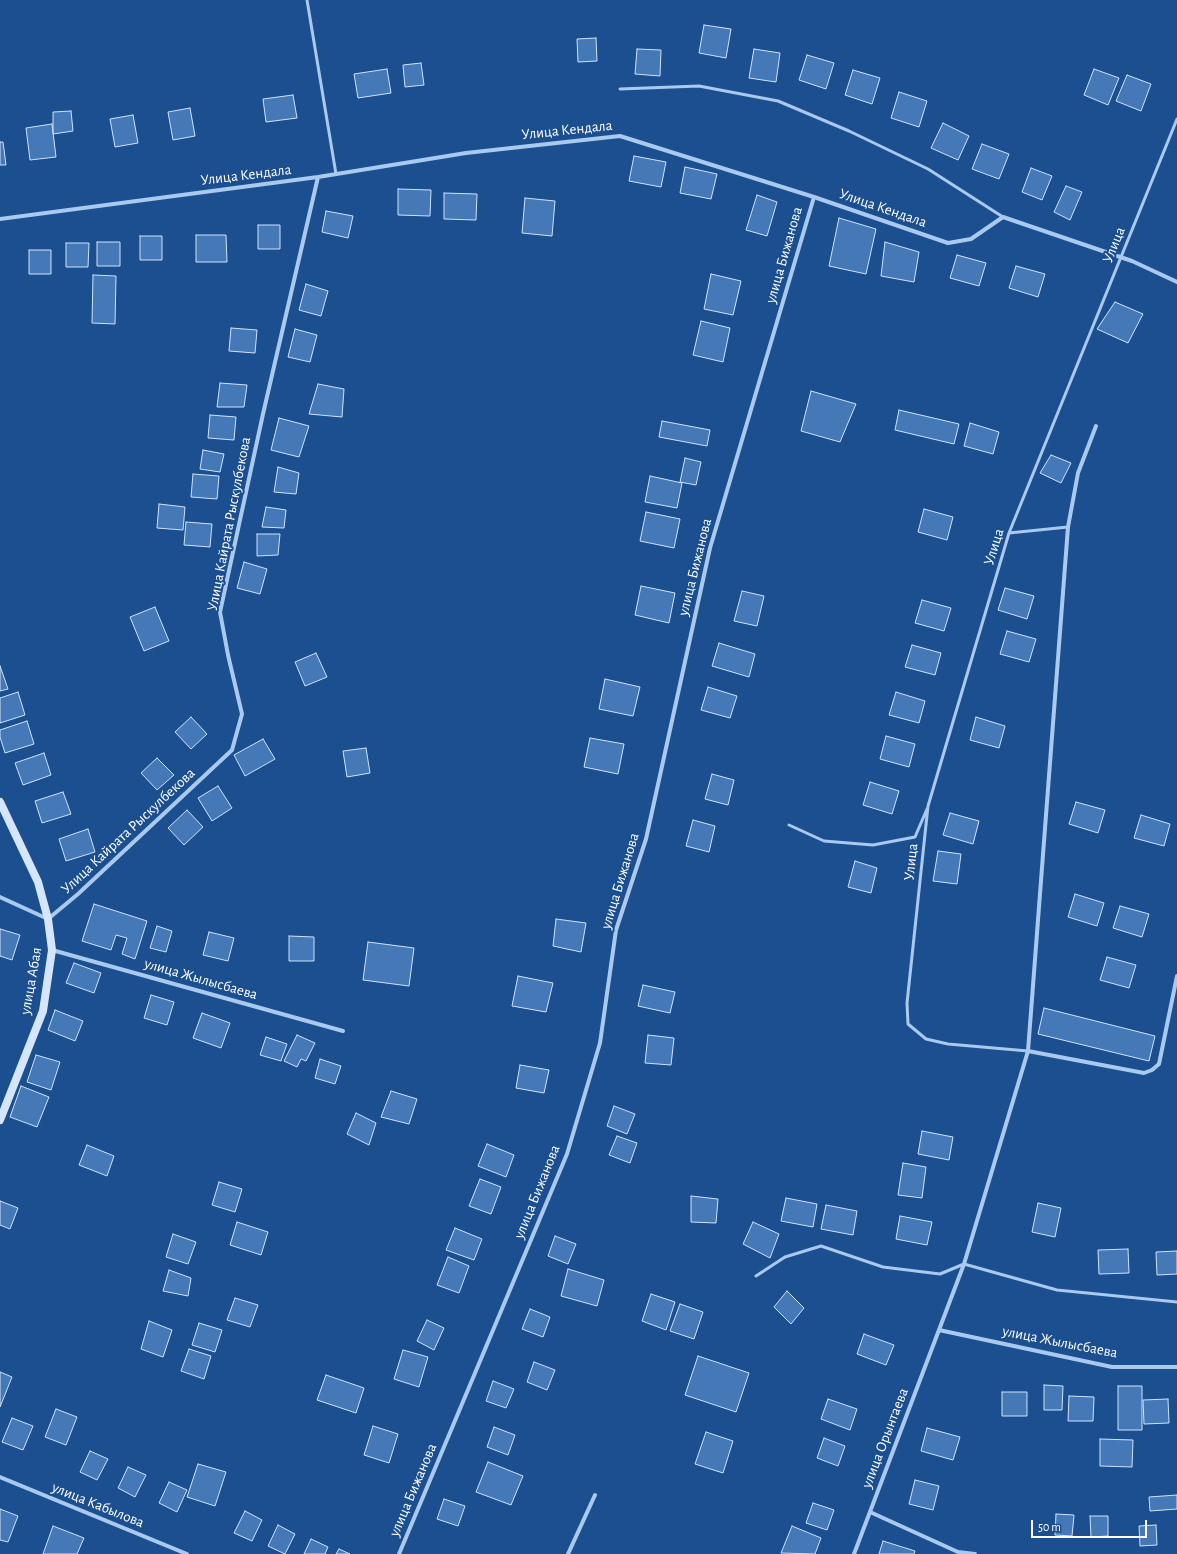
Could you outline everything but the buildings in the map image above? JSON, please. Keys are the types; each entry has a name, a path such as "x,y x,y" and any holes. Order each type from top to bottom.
{"street":[{"name":"Улица Кендала","path":"0,219 318,177 466,153 620,136 814,197 948,243 971,239 1003,217"},
{"name":"Улица Кайрата Рыскулбекова","path":"48,919 78,894 232,750 242,714 228,655 220,612 263,414 318,177"},
{"name":"улица Бижанова","path":"399,1554 567,1154 600,1043 616,930 646,839 710,548 814,197"},
{"path":"1003,217 1121,257 1177,282"},
{"name":"улица Орынтаева","path":"854,1554 964,1264 1028,1050 1068,527 1078,473 1096,426"},
{"name":"улица Абая","path":"0,802 38,882 48,919 52,950 43,1011 0,1120"},
{"path":"0,897 48,919"},
{"name":"улица Жылысбаева","path":"52,950 343,1031"},
{"path":"1028,1050 1144,1073 1152,1070 1159,1064 1177,976"},
{"name":"улица Жылысбаева","path":"939,1330 1112,1367 1177,1367"},
{"name":"улица Кабылова","path":"0,1477 187,1554"},
{"path":"568,1554 595,1495"},
{"path":"870,1512 958,1552 975,1554"}],"lane":[{"path":"307,0 336,174"},
{"path":"620,89 699,86 778,101 850,131 928,169 1003,217"},
{"name":"Улица","path":"1028,1050 948,1044 926,1038 908,1024 907,1003 928,806 1009,533 1177,119"},
{"path":"1009,533 1068,527"},
{"path":"789,824 824,841 873,845 915,837 928,806"},
{"path":"756,1276 785,1257 821,1246 883,1267 940,1274 964,1264 1057,1290 1177,1302"}]}
